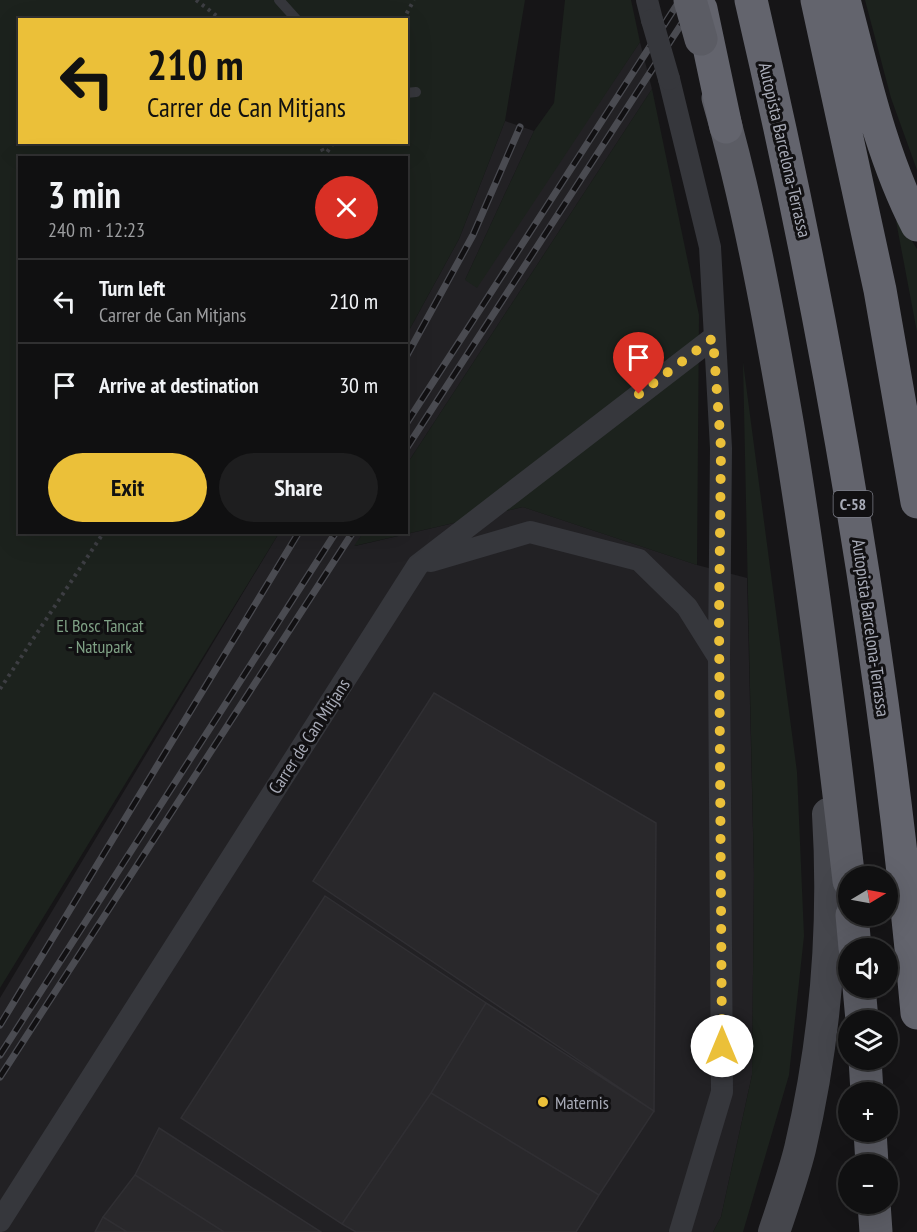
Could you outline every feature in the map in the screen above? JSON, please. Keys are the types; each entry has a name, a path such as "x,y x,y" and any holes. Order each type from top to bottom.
{"highway":[{"path":"690,0 704,36"},
{"path":"699,0 704,36 747,212 779,373 815,610 847,866"},
{"name":"Autopista Barcelona-Terrassa","path":"751,0 801,223 850,485 883,708 917,1013"},
{"path":"817,0 880,290 917,502"},
{"path":"844,0 890,162 917,225"},
{"path":"875,1214 876,1232"}],"main road":[{"path":"774,1232 802,1140 826,1007 830,960 829,828 815,610"}],"street":[{"path":"650,10 710,247 713,338 721,448 719,658 723,1092 680,1232"},
{"name":"Carrer de Can Mitjans","path":"0,1221 418,565 713,338"},
{"path":"418,565 530,532 639,560 687,607 719,658"}],"lane":[{"path":"279,0 295,18"}],"path":[{"path":"196,0 219,18"},
{"path":"404,18 414,0"},
{"path":"0,689 103,534"}],"shaded area":[{"path":"640,42 652,89 408,462 408,332 459,239 505,121 534,131 465,280 567,150"},
{"path":"523,507 697,565 747,578 754,874 752,1075 721,1217 713,1232 0,1232 0,998 278,534 362,534 355,546"}],"green space":[{"name":"El Bosc Tancat - Natupark","path":"0,0 525,0 505,121 459,239 408,332 408,156 18,156 18,534 278,534 0,988"},
{"path":"565,0 631,0 640,42 477,288 465,280 534,131 554,103"},
{"path":"865,0 917,0 917,170 891,98"},
{"path":"652,89 699,315 697,565 523,507 408,534 408,462"},
{"path":"896,221 901,223 917,249 917,332"},
{"path":"743,362 797,772 804,936 789,1075 743,1232 713,1232 721,1217 752,1075 754,874"},
{"path":"362,534 406,534 354,546"}],"building":[{"path":"434,693 656,823 654,1111 313,881"},
{"path":"325,896 486,1003 431,1093 342,1224 181,1118"},
{"name":"Maternis","path":"486,1003 654,1111 599,1195 431,1093"},
{"path":"431,1093 599,1195 576,1232 356,1232 342,1224"},
{"path":"159,1128 321,1232 224,1232 135,1175"},
{"path":"135,1175 224,1232 127,1232 103,1217"},
{"path":"103,1217 127,1232 95,1232"}],"railway":[{"path":"408,421 680,0"},
{"path":"408,446 697,0"},
{"path":"408,353 473,235 520,127"},
{"path":"0,1025 298,534"},
{"path":"0,1055 335,534"},
{"path":"0,1077 352,534"}],"place":[{"name":"Maternis","path":"543,1102"}],"route":[{"path":"639,394 713,338 721,448 719,619 722,1046"}]}
